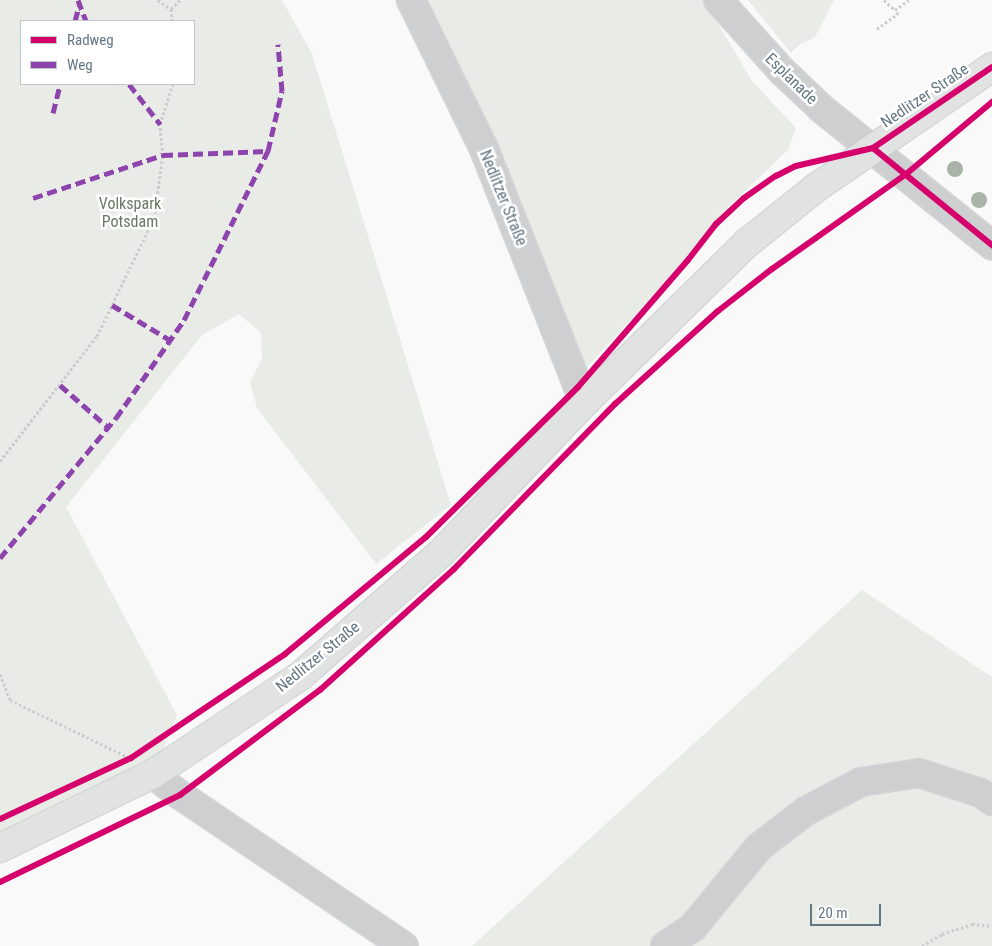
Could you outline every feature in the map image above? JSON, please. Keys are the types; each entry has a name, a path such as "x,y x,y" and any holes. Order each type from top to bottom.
{"main road":[{"name":"Nedlitzer Straße","path":"0,848 300,676 442,552 587,400 747,243 810,192 992,67"}],"street":[{"name":"Nedlitzer Straße","path":"411,0 484,149 578,387 587,400"},
{"name":"Esplanade","path":"718,0 782,71 822,109 874,148 992,245"},
{"path":"146,763 188,800 404,946"},
{"path":"665,946 693,927 759,847 806,811 861,782 919,773 981,793 992,801"}],"path":[{"path":"158,0 171,9"},
{"path":"172,20 171,9 180,0"},
{"path":"877,29 898,14 884,0"},
{"path":"895,10 909,0"},
{"path":"0,461 97,336 154,218 163,154 160,124 173,85"},
{"path":"0,674 10,700 131,758 146,763"},
{"path":"123,762 131,758"},
{"path":"922,946 942,934 972,924 992,926"}],"green space":[{"name":"Volkspark Potsdam","path":"0,0 282,0 312,54 451,505 376,564 257,408 250,382 262,359 261,333 239,314 202,335 66,507 177,715 153,774 0,848"},
{"path":"411,0 704,0 752,81 796,128 788,150 720,215 674,273 575,380"},
{"path":"748,0 834,0 815,37 799,45 791,53"},
{"path":"862,590 992,677 992,946 472,946"}],"marked path":[{"path":"78,0 86,20"},
{"path":"75,20 79,6"},
{"path":"0,558 116,418 184,320 268,151 282,91 278,44"},
{"path":"53,113 60,85"},
{"path":"130,85 160,124"},
{"path":"33,198 163,155 268,151"},
{"path":"112,305 170,340"},
{"path":"60,385 109,428"}],"cycle path":[{"path":"0,819 131,758 285,654 426,537 578,387 688,260 716,224 744,198 776,176 796,166 873,148 992,67"},
{"path":"0,882 180,795 320,690 454,569 615,404 718,311 772,269 905,175 992,102"},
{"path":"873,148 992,245"}]}
